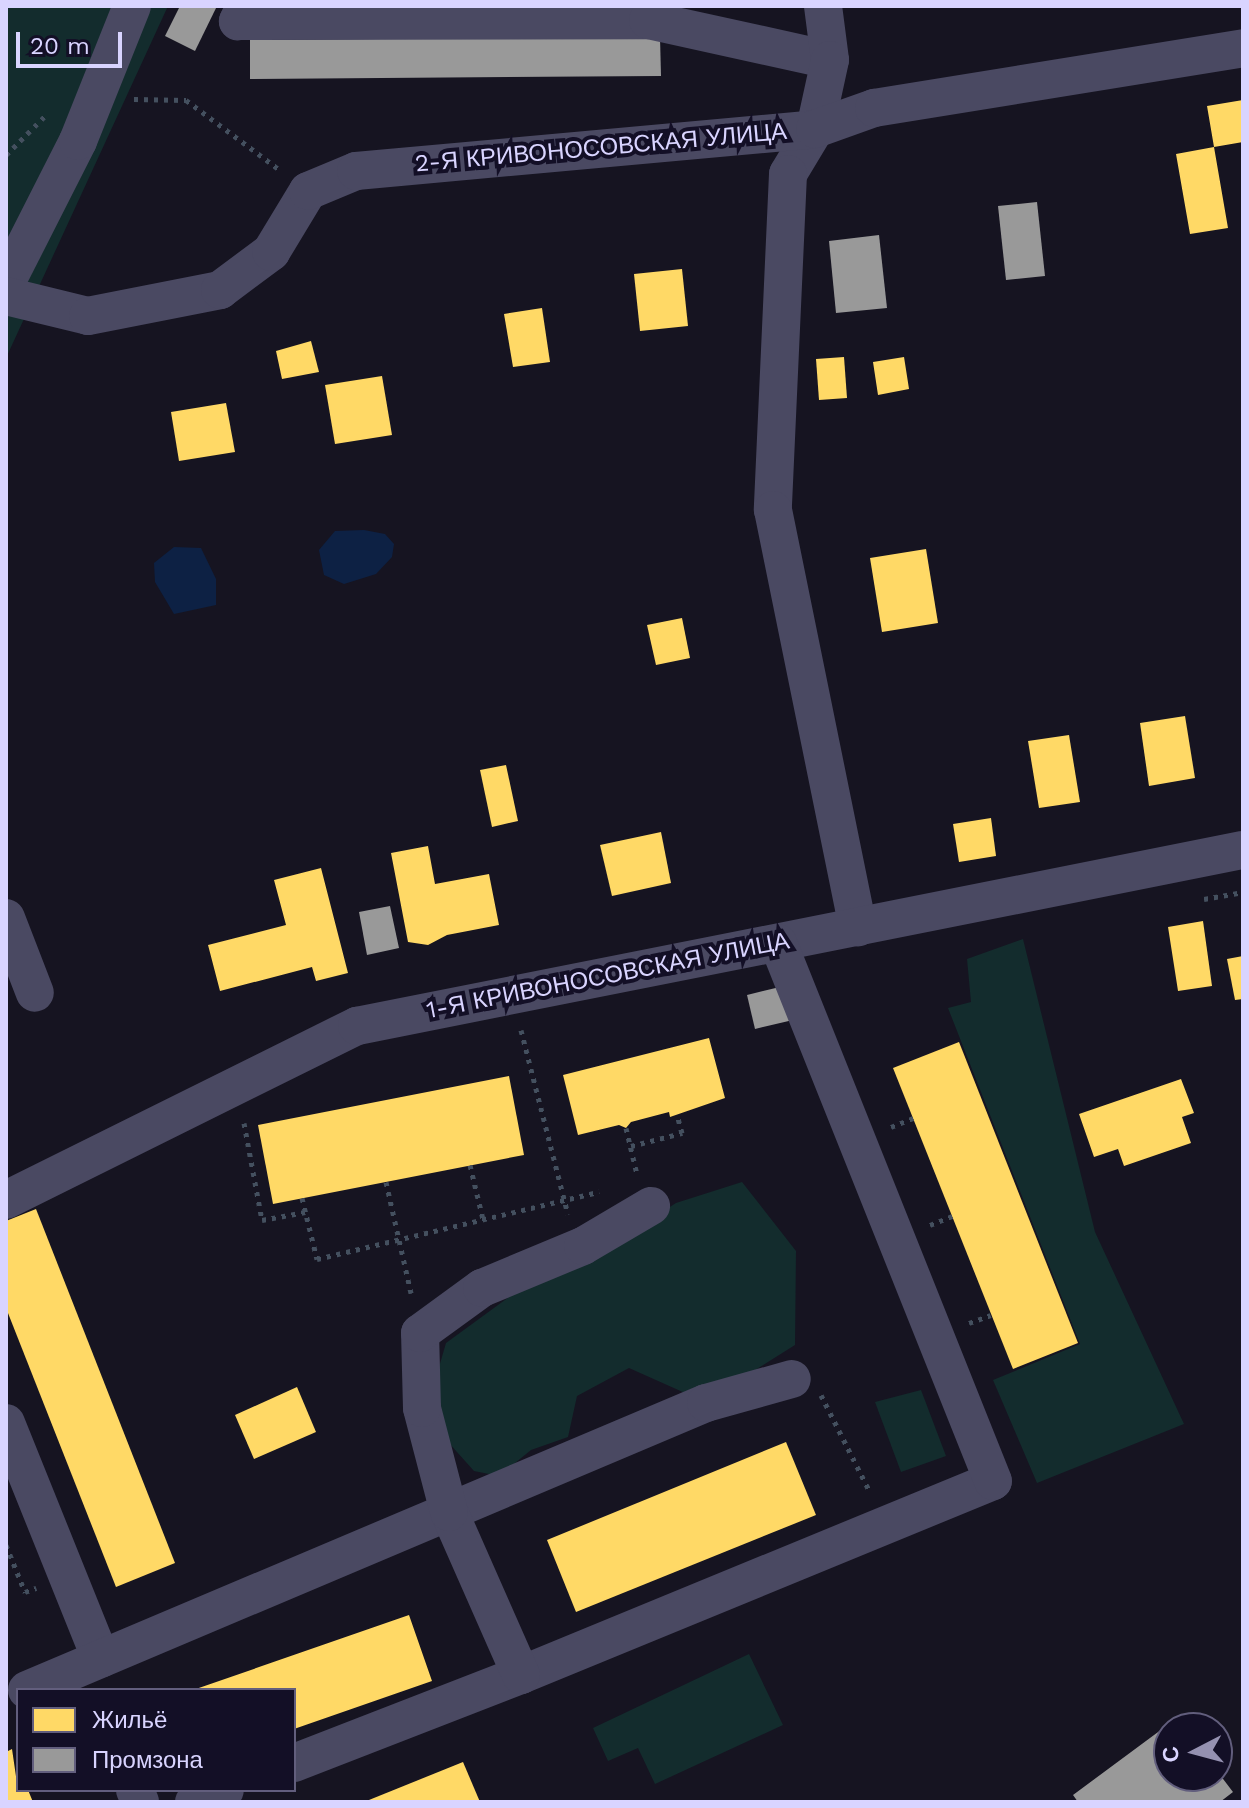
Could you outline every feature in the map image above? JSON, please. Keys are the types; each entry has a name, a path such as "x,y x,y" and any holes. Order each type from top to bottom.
{"street":[{"path":"6,283 98,91 132,6"},
{"path":"245,6 238,21 493,13 604,13 830,60"},
{"path":"823,6 830,60 815,129 788,174 773,510 858,927"},
{"name":"2-Я КРИВОНОСОВСКАЯ УЛИЦА","path":"308,191 356,171 815,129 874,108 1243,48"},
{"path":"6,296 88,316 220,290 271,252 308,191"},
{"name":"1-Я КРИВОНОСОВСКАЯ УЛИЦА","path":"6,1200 357,1026 1243,850"},
{"path":"6,918 35,993"},
{"path":"296,1762 521,1675 993,1481 778,943"},
{"path":"521,1675 449,1512 422,1408 420,1333 482,1288 583,1246 641,1195"},
{"path":"34,1688 92,1672 449,1512 706,1403 792,1379"},
{"path":"6,1423 92,1672"},
{"path":"194,1802 220,1792"}],"path":[{"path":"98,91 125,98 186,100 308,191"},
{"path":"519,1022 563,1200"},
{"path":"243,1117 262,1220 305,1212"},
{"path":"631,1146 682,1133 678,1118"},
{"path":"626,1128 641,1195"},
{"path":"470,1165 483,1219"},
{"path":"386,1182 420,1333"},
{"path":"302,1198 317,1259 608,1190"},
{"path":"792,1379 827,1399 886,1525"}],"green space":[{"path":"6,6 168,6 6,358"},
{"path":"1023,939 1095,1232 1184,1424 1037,1483 993,1380 1080,1344 948,1008 971,1002 967,959"},
{"path":"742,1182 796,1251 795,1345 736,1382 685,1393 629,1368 577,1396 568,1437 531,1450 499,1476 474,1471 448,1442 432,1391 446,1343 516,1292 597,1254 676,1203"},
{"path":"921,1390 946,1456 901,1472 875,1402"},
{"path":"749,1654 783,1725 655,1784 638,1748 608,1761 593,1728"}],"water":[{"path":"364,530 385,534 394,544 392,557 376,574 344,584 324,575 319,550 335,531"},
{"path":"174,547 201,548 216,579 216,605 174,614 155,582 154,563"}],"building: Жильё":[{"path":"1243,100 1243,142 1214,147 1207,106"},
{"path":"1214,147 1228,228 1190,234 1176,154"},
{"path":"682,269 688,326 640,331 634,274"},
{"path":"542,308 550,362 513,367 504,314"},
{"path":"311,341 319,372 282,379 276,351"},
{"path":"844,357 847,398 819,400 816,359"},
{"path":"904,357 909,389 878,395 873,362"},
{"path":"382,376 392,435 335,444 325,385"},
{"path":"226,403 235,452 179,461 171,412"},
{"path":"926,549 938,623 882,632 870,558"},
{"path":"682,618 690,658 656,665 647,625"},
{"path":"1185,716 1195,778 1149,786 1140,723"},
{"path":"1069,735 1080,802 1039,808 1028,741"},
{"path":"506,765 518,821 492,827 480,770"},
{"path":"991,818 996,856 959,862 953,824"},
{"path":"661,832 671,883 612,896 600,845"},
{"path":"428,846 435,884 489,874 499,925 447,935 428,945 408,942 391,853"},
{"path":"321,868 348,973 316,981 312,967 220,991 208,945 286,925 274,880"},
{"path":"1203,921 1212,986 1178,991 1168,927"},
{"path":"1243,956 1243,999 1235,1000 1227,959"},
{"path":"709,1038 725,1098 670,1117 669,1112 631,1122 626,1128 619,1125 578,1135 563,1075"},
{"path":"959,1042 1078,1343 1013,1369 893,1068"},
{"path":"509,1076 524,1155 273,1204 258,1125"},
{"path":"1181,1079 1194,1113 1182,1117 1191,1143 1124,1166 1118,1149 1094,1157 1079,1114"},
{"path":"36,1209 175,1563 116,1587 6,1308 6,1221"},
{"path":"297,1387 316,1432 254,1459 235,1415"},
{"path":"786,1442 816,1515 576,1612 547,1540"},
{"path":"409,1615 432,1681 296,1728 296,1688 199,1688"},
{"path":"12,1749 16,1792 29,1792 33,1802 6,1802 6,1752"},
{"path":"463,1762 480,1802 364,1802"}],"building: Промзона":[{"path":"180,6 217,6 195,51 165,36"},
{"path":"660,37 661,76 250,79 250,40"},
{"path":"1037,202 1045,276 1006,280 998,206"},
{"path":"879,235 887,308 836,313 829,241"},
{"path":"390,906 399,948 367,955 359,912"},
{"path":"784,986 793,1020 755,1029 747,995"},
{"path":"1153,1736 1153,1792 1233,1792 1220,1802 1078,1802 1073,1795"}]}
